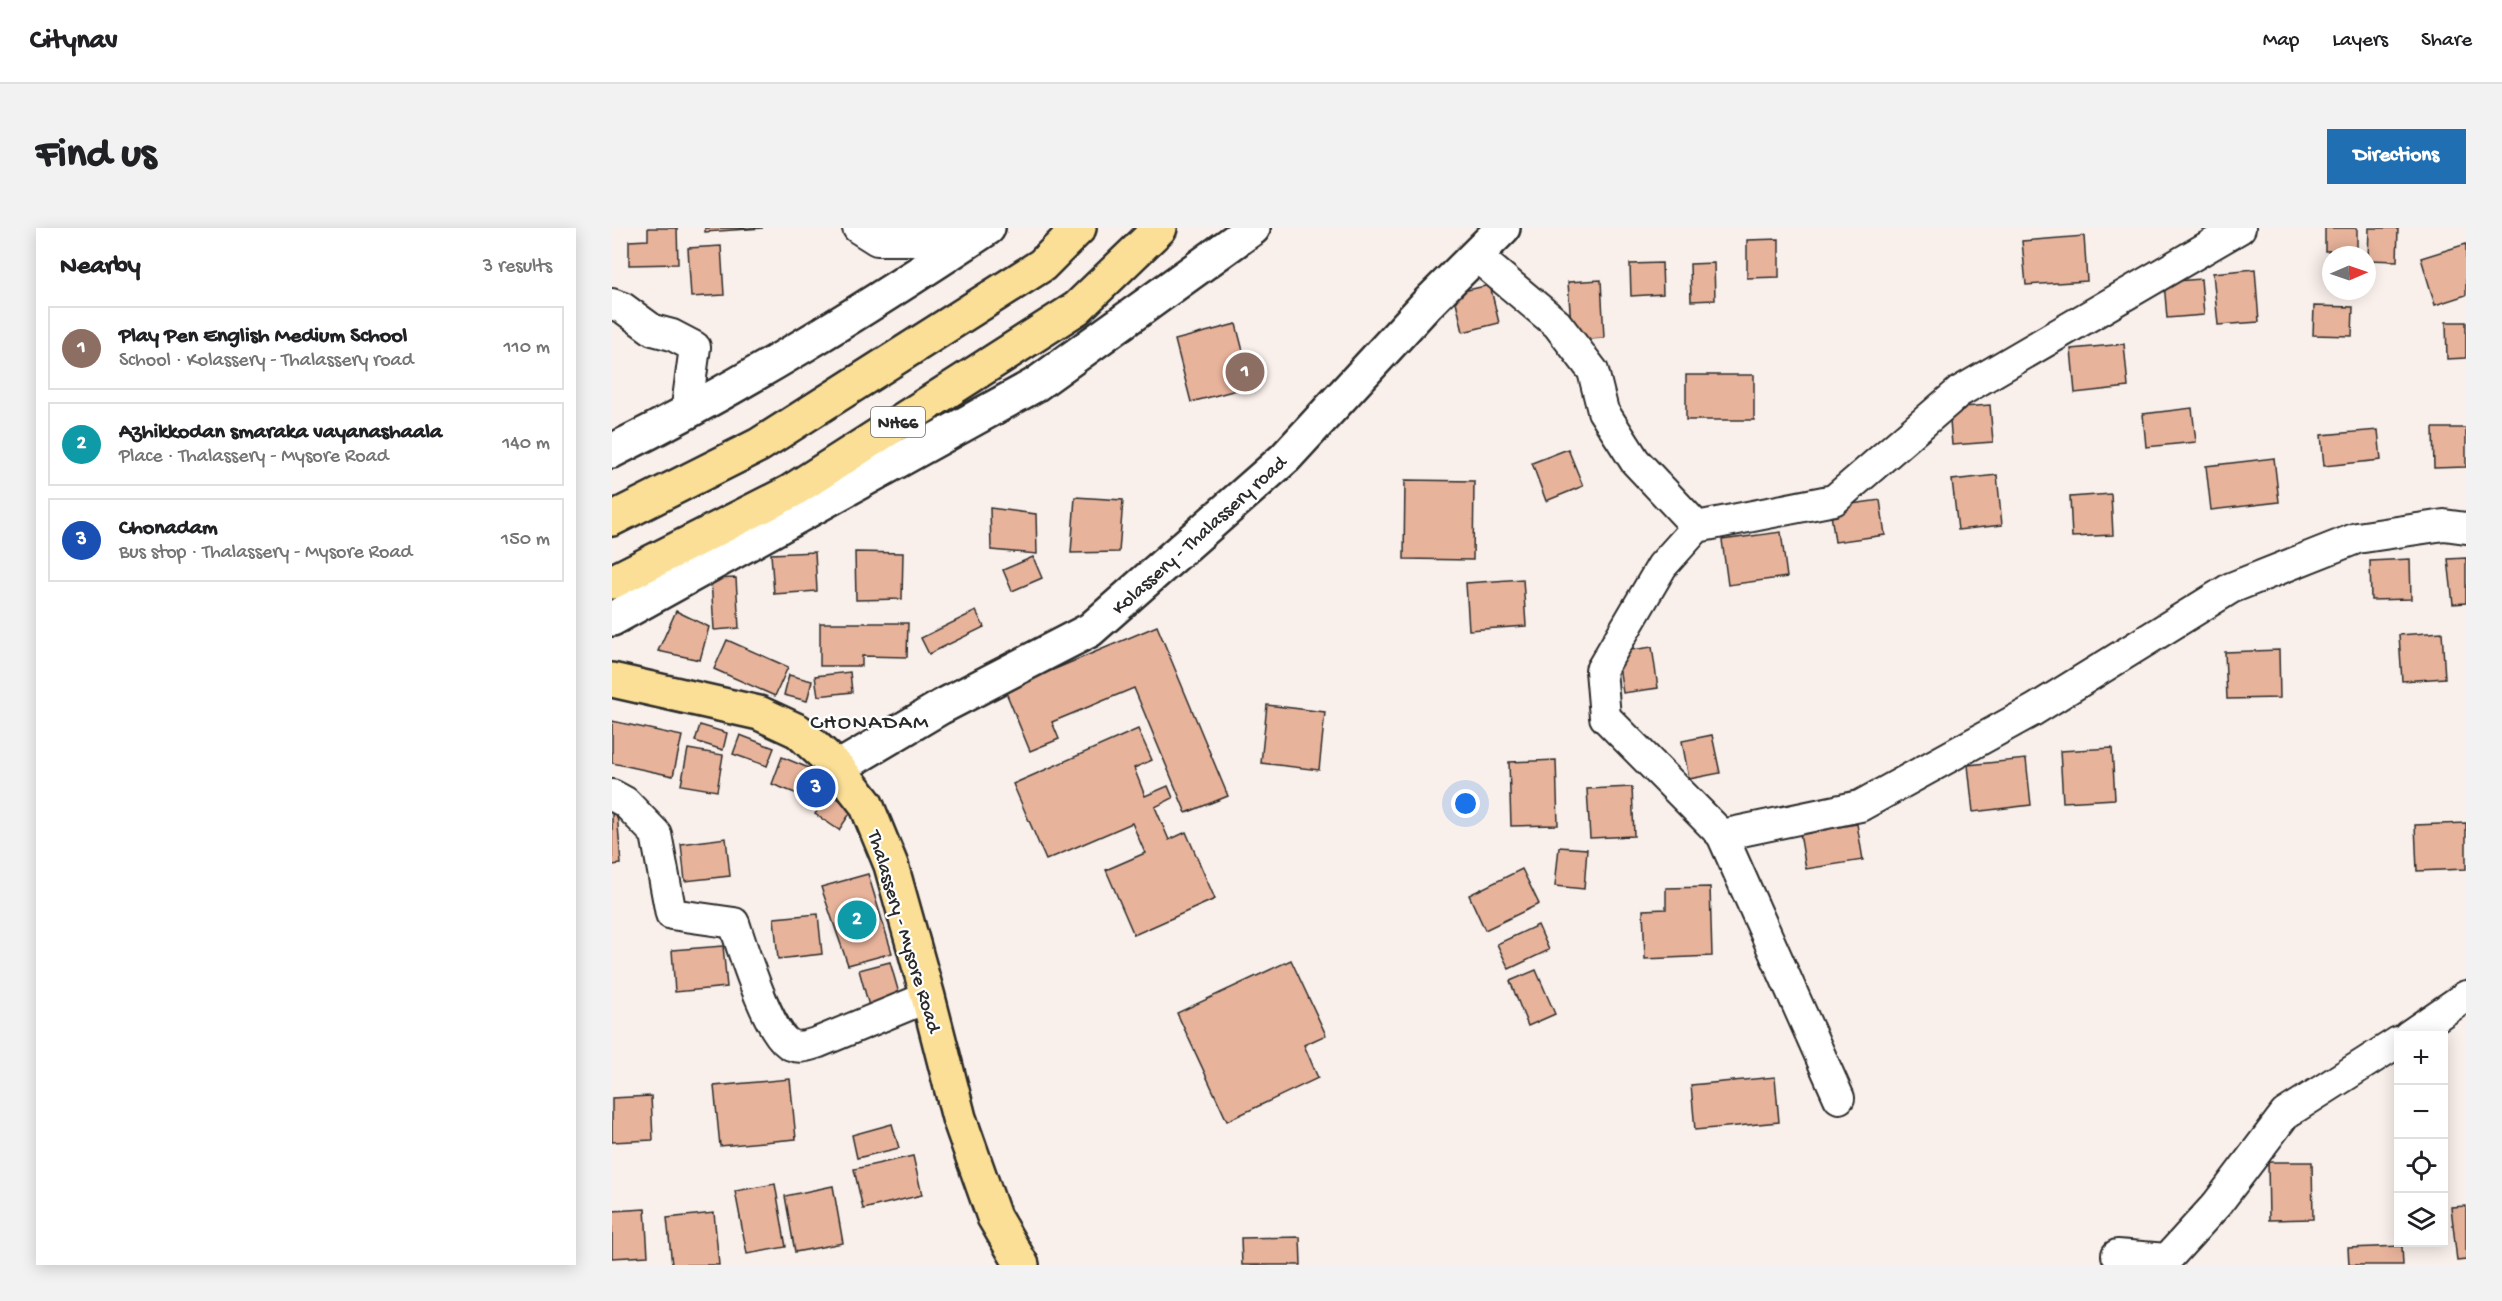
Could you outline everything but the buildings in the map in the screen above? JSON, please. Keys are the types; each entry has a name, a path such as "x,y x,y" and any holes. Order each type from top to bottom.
{"main road":[{"name":"NH66","path":"612,519 759,445 1041,265 1079,228"},
{"name":"NH66","path":"612,582 790,492 1067,314 1160,228"},
{"name":"Thalassery - Mysore Road","path":"612,680 759,713 798,731 838,768 866,804 891,865 928,997 958,1118 994,1217 1022,1265"}],"street":[{"path":"858,228 877,240 978,232"},
{"path":"612,619 1035,385 1253,228"},
{"name":"Kolassery - Thalassery road","path":"838,768 941,707 1090,630 1284,458 1503,228"},
{"path":"1839,1098 1722,835 1605,717 1601,670 1662,566 1697,526 1834,500 1959,392 2240,228"},
{"path":"612,451 686,414 815,340 978,232"},
{"path":"1475,255 1557,324 1593,371 1603,411 1635,461 1697,526"},
{"path":"612,304 623,308 653,330 672,335 695,347 686,414"},
{"path":"1722,835 1860,806 2034,710 2231,588 2357,538 2444,525 2466,528"},
{"path":"612,795 625,801 656,834 671,914 734,923 768,1016 784,1041 793,1046 803,1047 928,997"},
{"path":"2414,1031 2466,996"},
{"path":"2115,1262 2167,1259 2217,1204 2285,1114 2394,1045"}],"place":[{"name":"Play Pen English Medium School","path":"1245,372"},
{"name":"Chonadam","path":"816,788"},
{"name":"Azhikkodan smaraka vayanashaala","path":"857,920"}],"district":[{"name":"CHONADAM","path":"870,720"}]}
